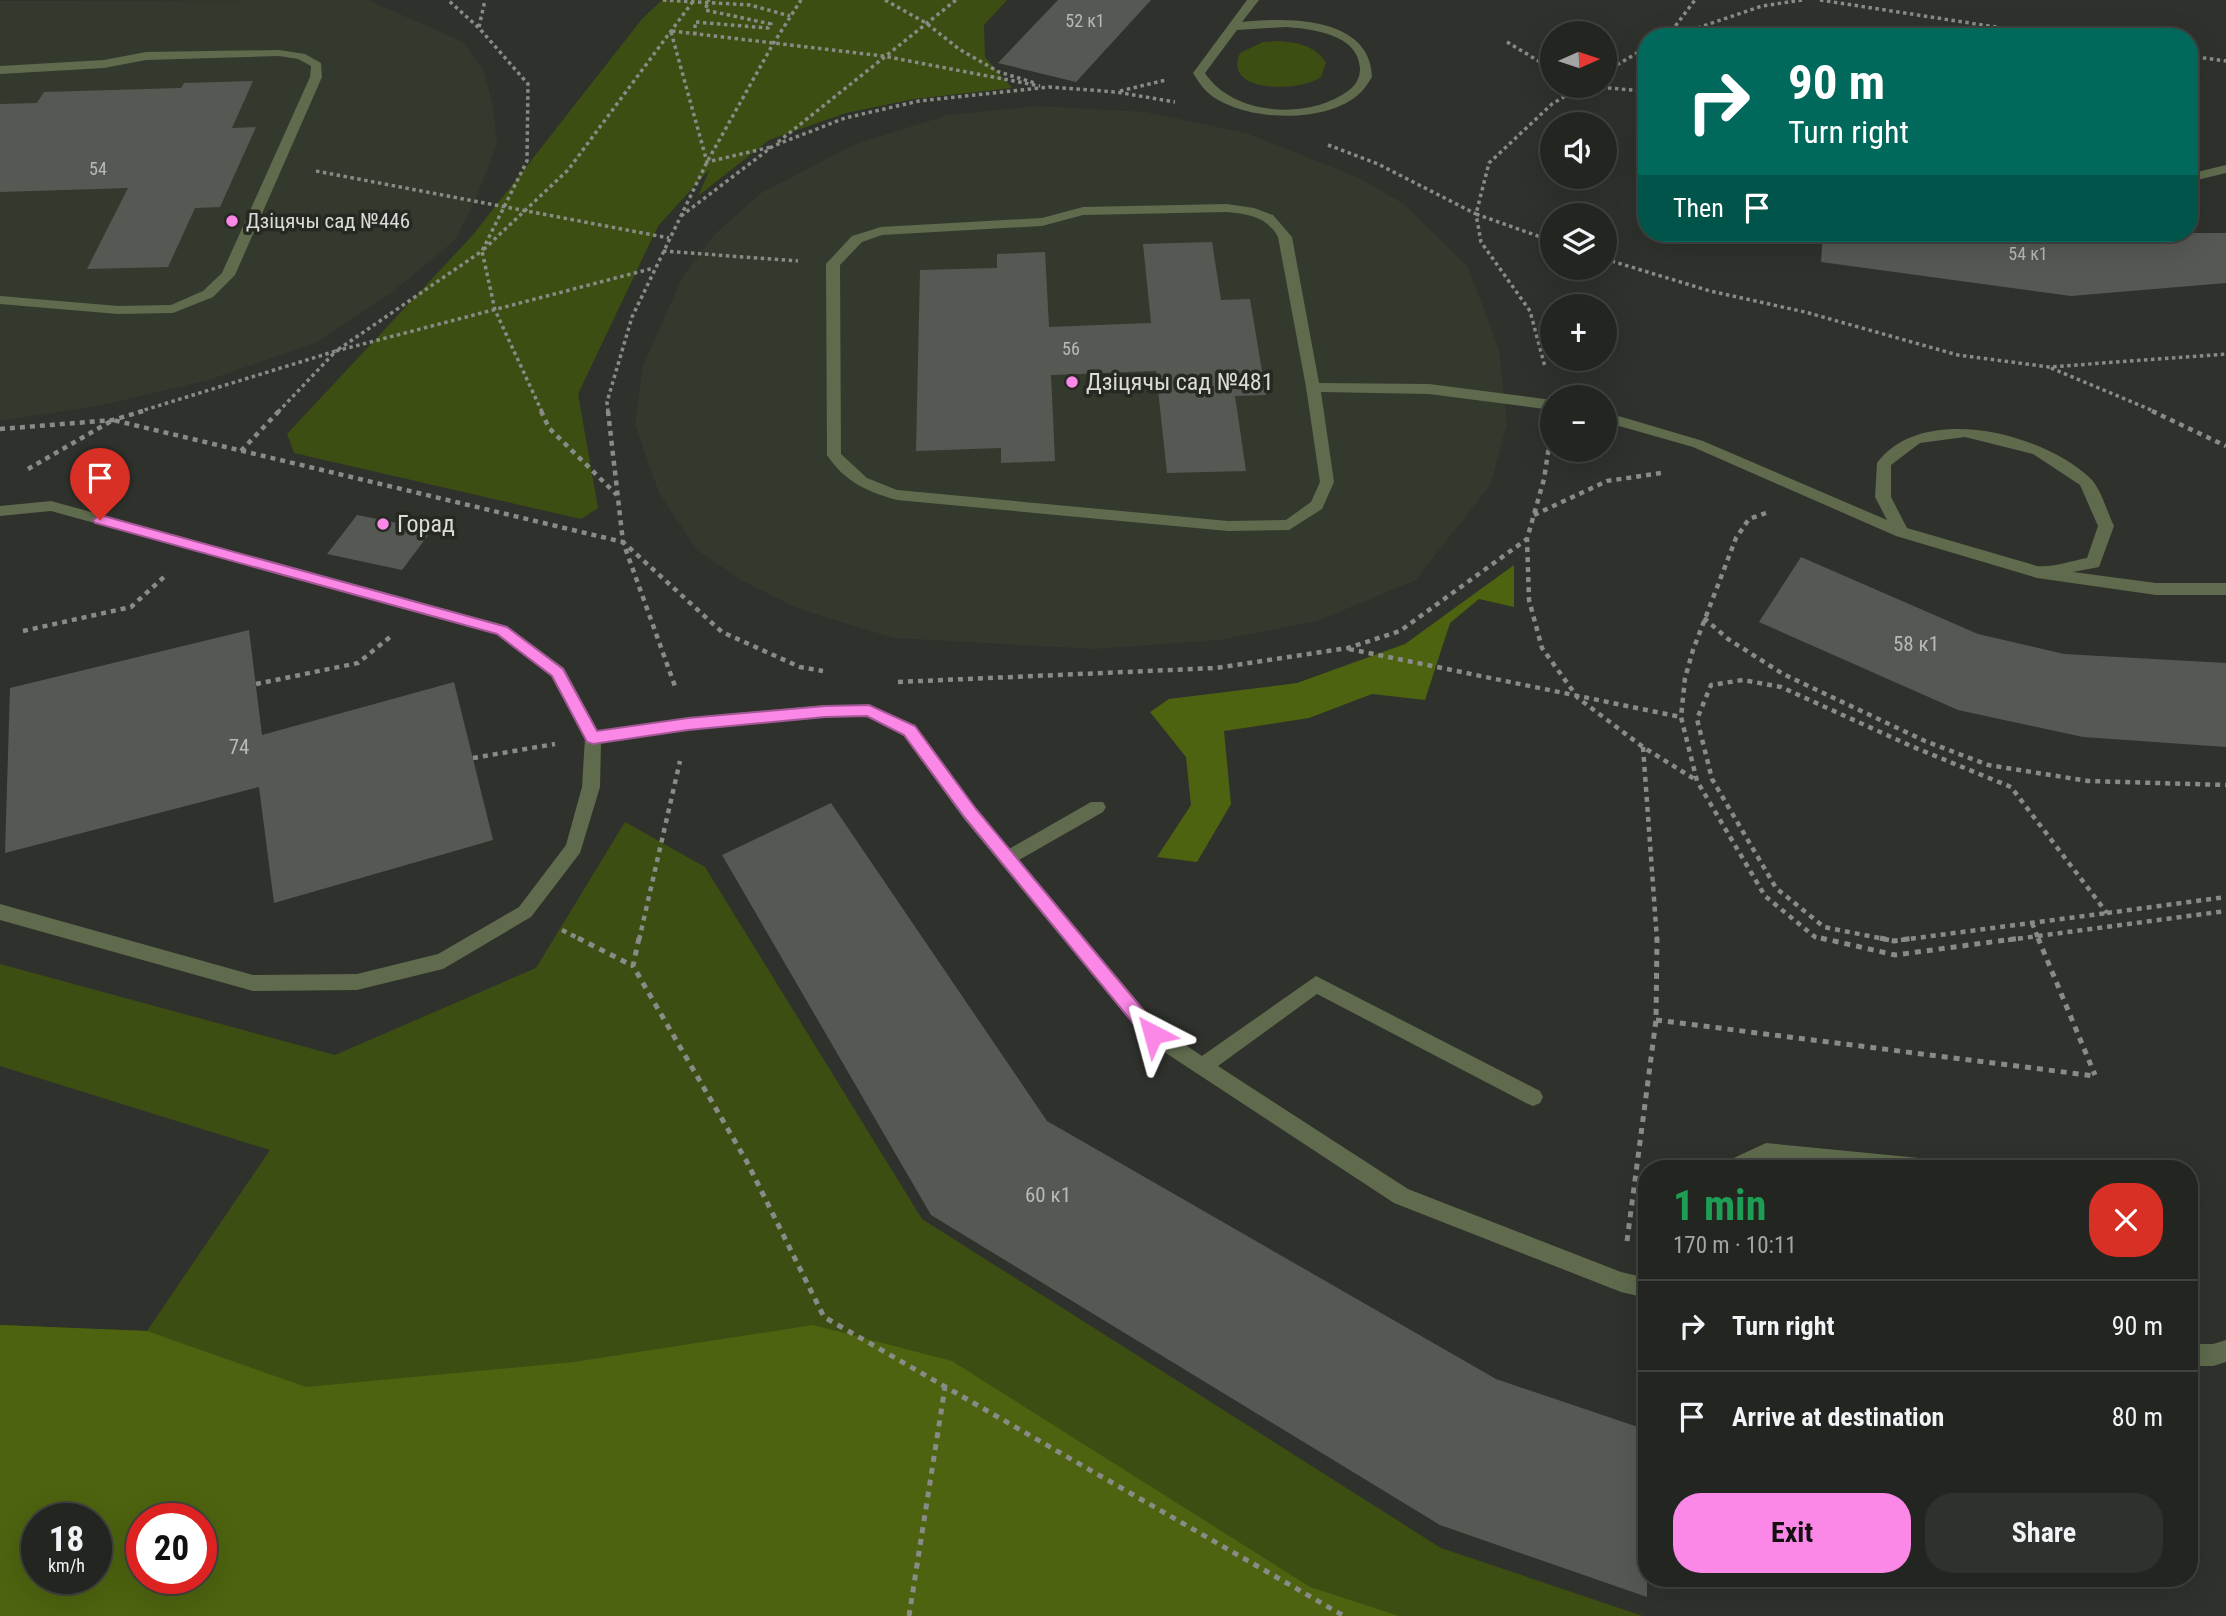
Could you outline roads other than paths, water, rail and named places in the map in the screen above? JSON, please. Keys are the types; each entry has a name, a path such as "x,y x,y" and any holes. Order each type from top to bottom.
{"lane":[{"path":"1233,27 1266,22 1299,23 1328,31 1351,43 1365,59 1366,77 1354,93 1331,105 1289,111 1266,111 1235,103 1211,90 1199,73 1233,27 1253,0"},
{"path":"0,70 104,65 146,56 279,53 300,55 317,65 316,77 228,275 208,294 173,309 118,310 0,300"},
{"path":"2198,176 2226,169"},
{"path":"1227,208 1253,211 1278,223 1285,237 1313,387 1326,482 1317,505 1289,525 1228,526 897,495 866,487 846,472 834,455 833,264 857,239 881,231 1041,222 1083,211 1227,208"},
{"path":"1313,387 1429,389 1540,403"},
{"path":"1617,420 1698,444 1901,532 2036,572 2156,589 2226,589"},
{"path":"1901,532 1883,496 1884,463 1916,439 1965,432 2038,450 2086,482 2106,526 2093,564 2036,572"},
{"path":"0,511 51,506 502,630 558,673 593,738 591,787 574,848 526,912 443,961 357,982 253,983 0,912"},
{"path":"593,738 688,724 825,711 869,710 909,730 970,814 1153,1034 1401,1196 1638,1286"},
{"path":"1008,858 1097,807"},
{"path":"1203,1066 1316,984 1533,1097"},
{"path":"1750,1160 1766,1152 1848,1160"},
{"path":"2198,1355 2213,1355 2226,1351"}],"place":[{"name":"Дзіцячы сад №446","path":"232,221"},
{"name":"Дзіцячы сад №481","path":"1072,382"},
{"name":"Горад","path":"383,524"}]}
